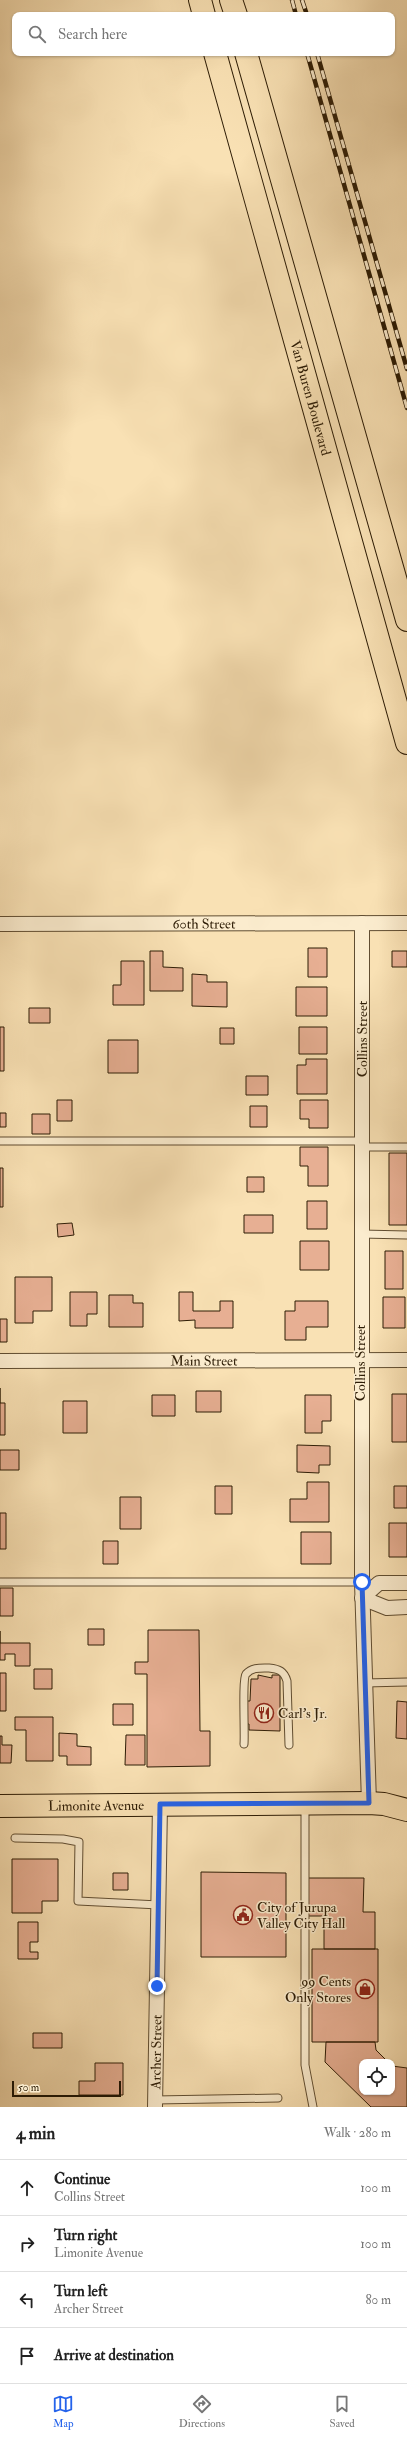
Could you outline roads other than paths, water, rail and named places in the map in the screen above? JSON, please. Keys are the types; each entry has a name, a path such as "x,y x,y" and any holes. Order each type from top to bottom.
{"main road":[{"path":"200,0 203,12"},
{"path":"231,0 235,12"},
{"name":"Van Buren Boulevard","path":"216,56 407,743"},
{"path":"247,56 407,620"},
{"name":"Limonite Avenue","path":"377,1804 407,1792"},
{"name":"Limonite Avenue","path":"0,1806 377,1804 407,1810"}],"street":[{"name":"Collins Street","path":"362,923 360,1359 362,1598 365,1683 377,1804"},
{"name":"60th Street","path":"0,924 407,923"},
{"name":"Main Street","path":"0,1361 407,1360"},
{"path":"407,1583 379,1583 362,1598 387,1608 407,1607"},
{"name":"Archer Street","path":"155,2104 160,1804"}],"lane":[{"path":"0,1141 362,1144 407,1147"},
{"path":"361,1234 407,1235"},
{"path":"0,1582 362,1582"},
{"path":"244,1744 245,1698 243,1680 246,1674 257,1668 277,1668 285,1674 288,1745"},
{"path":"365,1683 407,1682"},
{"path":"305,1804 305,2065 313,2107"},
{"path":"15,1838 63,1839 79,1842 78,1902 159,1905"},
{"path":"155,2104 278,2098"}],"railway":[{"path":"292,0 295,12"},
{"path":"302,0 306,12"},
{"path":"308,56 407,408"},
{"path":"318,56 407,369"}],"place":[{"name":"Carl's Jr.","path":"264,1713"},
{"name":"City of Jurupa Valley City Hall","path":"243,1915"},
{"name":"99 Cents Only Stores","path":"365,1989"}]}
